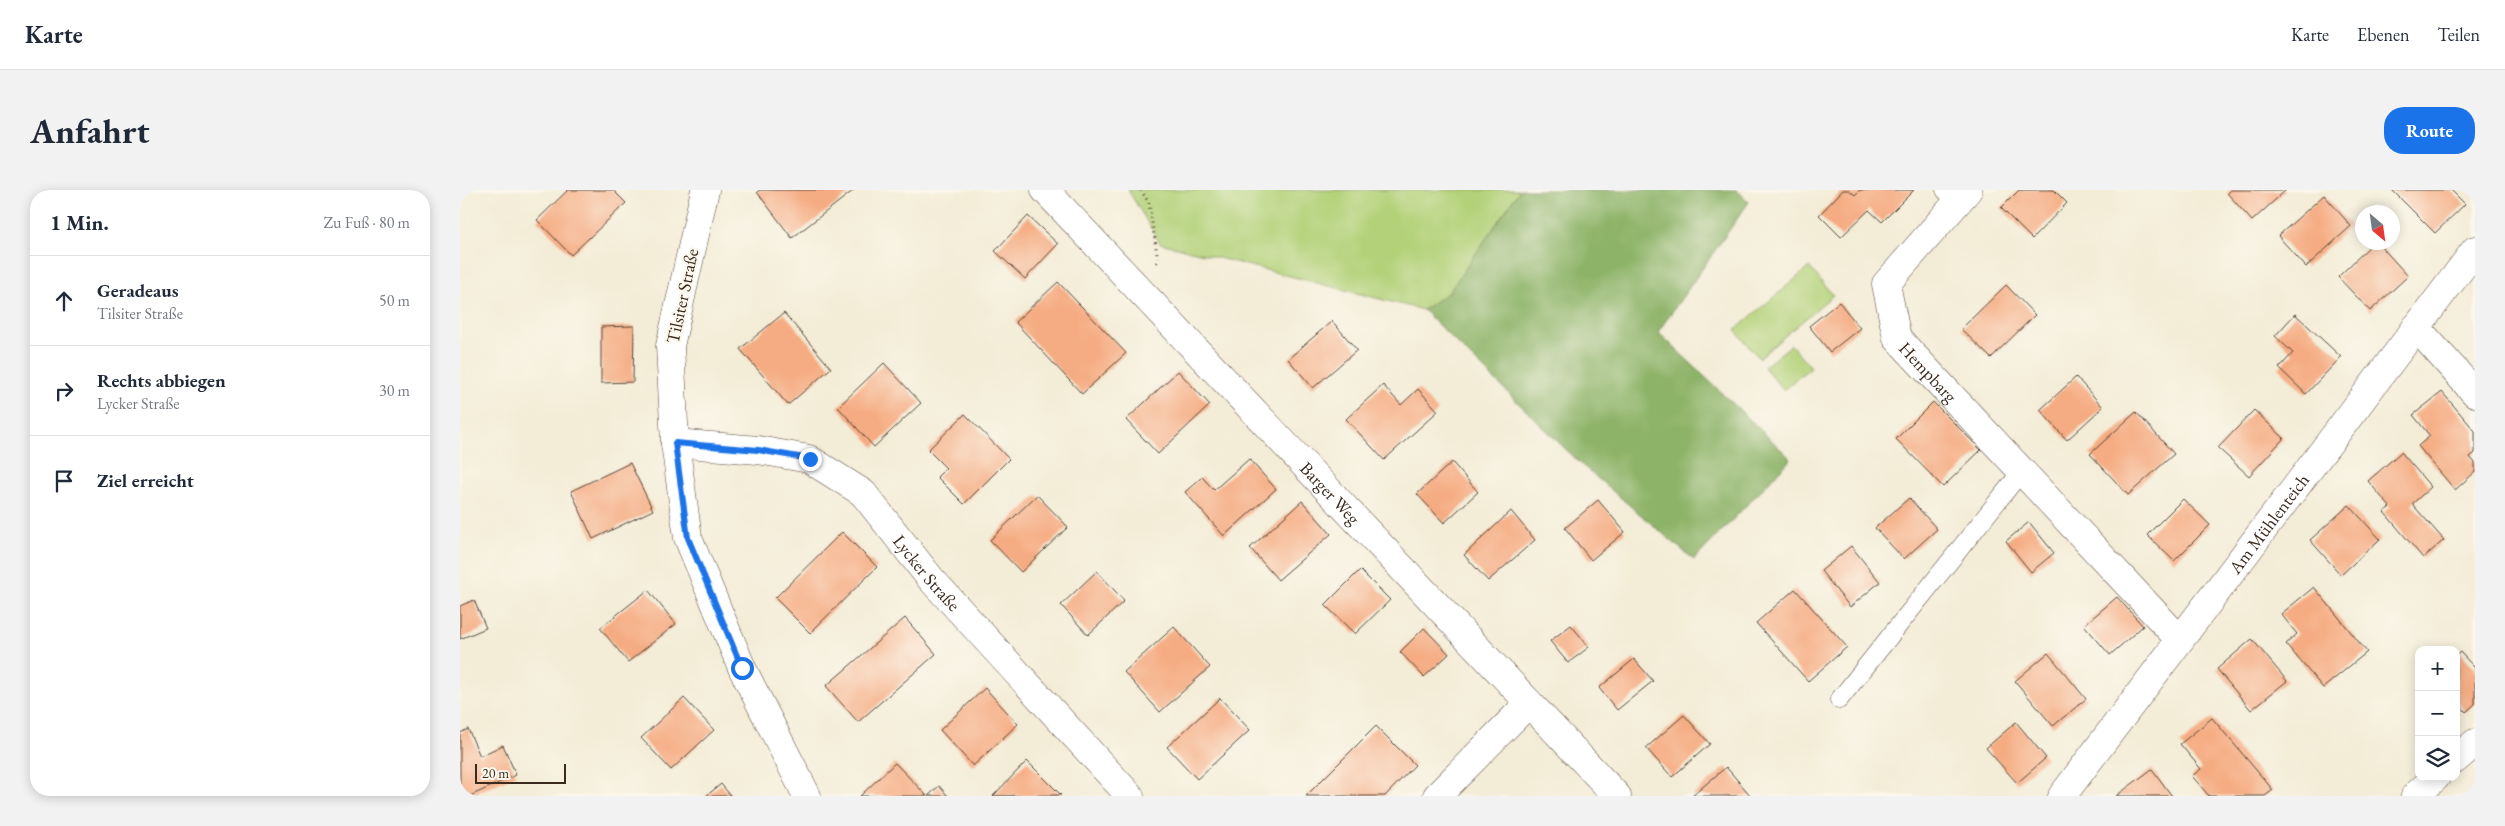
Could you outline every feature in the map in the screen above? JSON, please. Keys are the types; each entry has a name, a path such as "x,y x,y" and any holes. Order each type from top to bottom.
{"street":[{"name":"Tilsiter Straße","path":"705,190 670,346 675,443 688,538 742,668 807,796"},
{"name":"Barger Weg","path":"1045,190 1617,796"},
{"name":"Hempbarg","path":"1957,194 1886,284 1897,338 2179,639"},
{"name":"Am Mühlenteich","path":"2062,796 2475,250"},
{"path":"2416,327 2475,393"},
{"name":"Lycker Straße","path":"675,443 758,450 810,459 863,493 930,579 1130,796"},
{"path":"1437,796 1529,703"},
{"path":"2460,756 2475,743"},
{"path":"2416,796 2432,781"}],"lane":[{"path":"1839,700 2021,472"}],"path":[{"path":"1141,190 1149,203 1158,260 1142,293"}],"green space":[{"path":"1128,190 1520,190 1449,292 1423,310 1160,243"},
{"path":"1520,190 1737,190 1749,202 1658,332 1791,459 1694,560 1582,465 1423,310 1449,292"},
{"path":"1809,267 1833,295 1759,358 1735,330"},
{"path":"1791,345 1811,367 1783,390 1764,367"}],"building":[{"path":"568,190 613,190 626,203 571,255 537,220"},
{"path":"760,190 854,190 792,238 757,192"},
{"path":"1843,190 1849,190 1855,195 1860,190 1914,190 1882,222 1869,210 1841,237 1819,215"},
{"path":"2019,190 2054,190 2067,203 2032,239 2001,208"},
{"path":"2230,190 2286,190 2252,221 2227,193"},
{"path":"2392,190 2451,190 2465,204 2435,233"},
{"path":"2324,195 2351,226 2306,267 2278,236"},
{"path":"1028,216 1058,244 1025,279 995,251"},
{"path":"2366,250 2384,250 2408,276 2370,311 2338,277"},
{"path":"1058,282 1126,353 1082,394 1015,322"},
{"path":"2006,285 2035,315 1991,358 1961,329"},
{"path":"1839,302 1860,328 1830,352 1809,326"},
{"path":"784,313 831,368 788,405 740,349"},
{"path":"2295,314 2341,357 2306,394 2279,368 2293,353 2275,336"},
{"path":"1332,321 1357,350 1313,388 1288,359"},
{"path":"634,326 633,382 601,383 601,327"},
{"path":"884,363 921,403 874,447 838,407"},
{"path":"1178,371 1210,405 1158,454 1126,420"},
{"path":"2076,377 2103,407 2067,440 2040,410"},
{"path":"1383,385 1401,405 1418,389 1438,411 1384,460 1346,419"},
{"path":"2442,392 2475,431 2475,453 2470,457 2475,463 2475,472 2455,490 2418,446 2430,436 2413,415"},
{"path":"1933,402 1981,450 1943,487 1896,439"},
{"path":"2254,410 2284,438 2249,476 2218,448"},
{"path":"2136,412 2174,454 2128,495 2090,454"},
{"path":"965,414 1009,459 964,504 937,477 946,468 928,450"},
{"path":"2401,452 2431,487 2412,504 2444,540 2423,558 2384,512 2390,507 2368,481"},
{"path":"1249,459 1276,489 1224,536 1185,492 1202,477 1214,490"},
{"path":"1452,462 1478,492 1444,523 1417,494"},
{"path":"630,463 653,510 593,539 571,491"},
{"path":"1037,495 1068,527 1021,572 990,540"},
{"path":"1909,498 1937,529 1904,559 1875,528"},
{"path":"2183,499 2210,525 2174,561 2147,535"},
{"path":"1598,500 1625,532 1591,560 1565,528"},
{"path":"1302,501 1331,534 1278,580 1250,548"},
{"path":"2349,505 2380,539 2341,575 2310,540"},
{"path":"1511,511 1535,540 1488,581 1464,555"},
{"path":"2029,522 2054,553 2031,572 2006,541"},
{"path":"842,532 877,567 810,633 775,598"},
{"path":"1851,546 1880,582 1850,607 1821,571"},
{"path":"1360,570 1390,600 1355,634 1325,605"},
{"path":"1097,571 1124,601 1088,635 1061,605"},
{"path":"2314,587 2367,652 2323,688 2286,644 2297,634 2281,614"},
{"path":"1795,589 1847,647 1808,681 1756,623"},
{"path":"648,590 676,624 628,662 600,628"},
{"path":"2117,597 2143,626 2110,655 2084,625"},
{"path":"474,600 486,628 460,639 460,606"},
{"path":"905,618 936,654 858,722 826,686"},
{"path":"1571,625 1589,647 1568,663 1550,641"},
{"path":"1174,627 1210,667 1160,712 1124,672"},
{"path":"1424,628 1449,654 1424,677 1400,652"},
{"path":"2252,639 2287,681 2251,710 2217,669"},
{"path":"2460,652 2475,668 2475,704 2466,712 2460,705"},
{"path":"2048,653 2086,699 2053,726 2015,681"},
{"path":"1634,659 1653,681 1617,710 1599,688"},
{"path":"985,688 1018,724 973,766 940,730"},
{"path":"684,698 714,730 671,770 641,738"},
{"path":"1220,698 1250,730 1197,779 1167,747"},
{"path":"1684,715 1710,744 1672,777 1646,748"},
{"path":"2212,718 2273,790 2265,796 2209,796 2192,776 2201,769 2180,744"},
{"path":"2016,722 2046,758 2017,783 1986,748"},
{"path":"1376,726 1415,765 1385,796 1306,796"},
{"path":"468,729 480,756 503,745 516,775 470,796 460,796 460,733"},
{"path":"1027,761 1061,795 993,796"},
{"path":"895,763 927,796 860,796"},
{"path":"1726,767 1751,796 1692,796"},
{"path":"2152,769 2172,796 2116,796"},
{"path":"721,784 731,796 706,796"},
{"path":"939,786 948,796 928,796"}],"route":[{"path":"742,668 688,538 675,443 758,450 810,459"}]}
